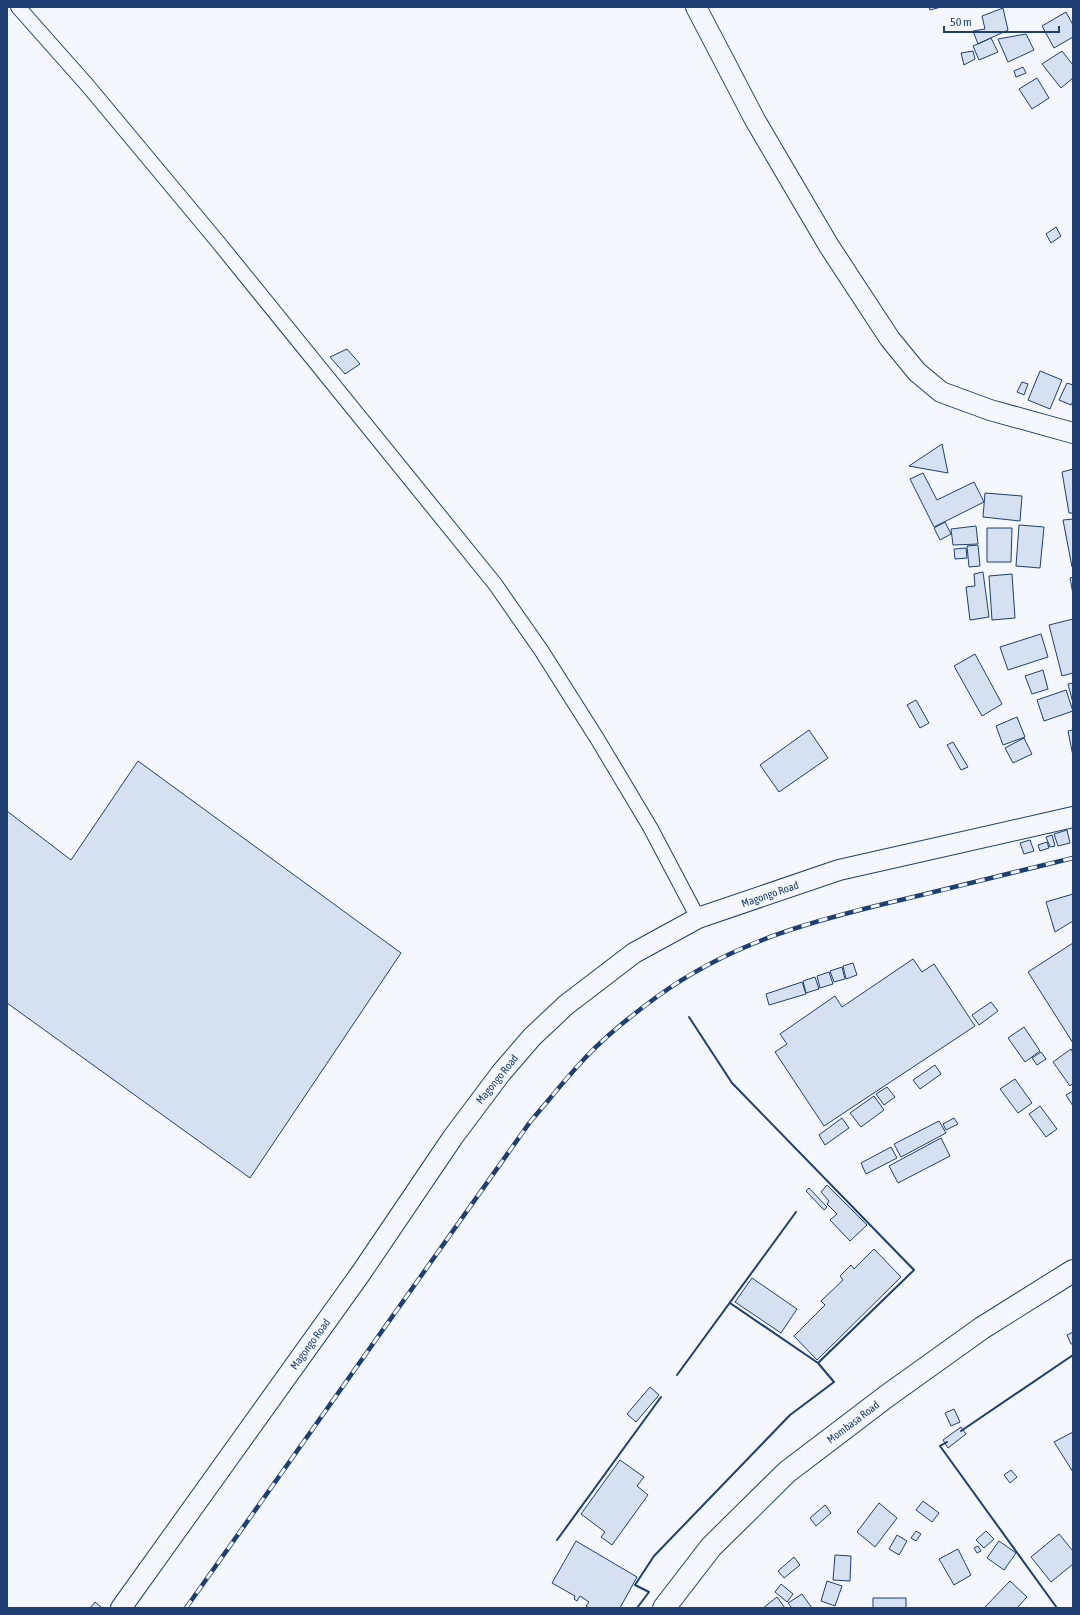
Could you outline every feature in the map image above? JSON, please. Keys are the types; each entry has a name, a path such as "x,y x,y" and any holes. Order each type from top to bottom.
{"highway":[{"name":"Mombasa Road","path":"664,1608 711,1546 787,1472 887,1396 982,1328 1072,1275"}],"street":[{"path":"18,7 88,86 218,242 495,584 541,650 598,740 650,827 698,918"},
{"path":"696,7 755,120 829,246 890,339 918,372 941,392 990,410 1073,432"},
{"name":"Magongo Road","path":"121,1608 361,1273 453,1137 501,1073 532,1038 566,1005 634,953 698,918 839,870 1073,817"}],"building":[{"path":"929,7 941,7 930,10"},
{"path":"1003,8 1008,30 978,44 973,31 985,29 982,16"},
{"path":"1066,12 1073,25 1073,37 1054,48 1042,26"},
{"path":"1026,34 1034,50 1008,62 998,39"},
{"path":"991,38 998,52 979,60 973,46"},
{"path":"973,51 975,59 964,65 961,53"},
{"path":"1062,51 1073,65 1073,78 1061,88 1042,64"},
{"path":"1023,67 1026,73 1016,77 1014,71"},
{"path":"1037,78 1049,98 1032,109 1019,89"},
{"path":"1056,227 1061,236 1051,243 1046,234"},
{"path":"347,349 360,364 345,374 330,357"},
{"path":"1040,371 1062,380 1050,409 1028,400"},
{"path":"1022,382 1028,384 1024,395 1017,392"},
{"path":"1067,383 1073,385 1073,401 1071,405 1059,400"},
{"path":"942,444 948,473 909,466"},
{"path":"1073,469 1073,513 1069,513 1062,472"},
{"path":"923,473 937,500 974,482 984,502 934,527 910,479"},
{"path":"985,493 1022,496 1020,521 983,517"},
{"path":"1073,519 1073,566 1072,567 1063,520"},
{"path":"945,522 951,534 940,540 934,528"},
{"path":"1019,525 1044,527 1040,568 1016,566"},
{"path":"976,526 978,544 953,545 951,529"},
{"path":"987,528 1012,528 1011,562 987,562"},
{"path":"978,545 980,566 969,567 967,546"},
{"path":"966,548 967,558 955,559 954,549"},
{"path":"983,572 989,617 970,620 966,587 975,586 974,574"},
{"path":"1012,574 1015,618 992,620 989,576"},
{"path":"1073,577 1073,594 1070,578"},
{"path":"1073,619 1073,673 1062,676 1049,625"},
{"path":"1041,634 1048,657 1008,670 1000,647"},
{"path":"975,654 1002,704 982,716 954,666"},
{"path":"1043,670 1048,689 1032,694 1025,676"},
{"path":"1073,683 1073,703 1068,684"},
{"path":"1066,690 1073,711 1044,721 1037,700"},
{"path":"916,700 929,723 920,728 907,705"},
{"path":"1017,717 1025,737 1003,745 996,726"},
{"path":"809,730 828,758 779,792 760,765"},
{"path":"1073,730 1073,756 1068,731"},
{"path":"1024,738 1032,754 1013,763 1005,748"},
{"path":"953,742 968,767 961,770 947,745"},
{"path":"138,761 401,953 250,1178 7,1003 7,811 71,860"},
{"path":"1067,830 1070,843 1058,846 1054,834"},
{"path":"1052,835 1055,846 1050,847 1046,837"},
{"path":"1030,840 1034,851 1024,854 1020,843"},
{"path":"1047,842 1049,848 1040,851 1038,845"},
{"path":"1073,894 1073,921 1055,932 1046,902"},
{"path":"1073,943 1073,1043 1028,972"},
{"path":"913,959 922,972 934,964 975,1026 824,1126 775,1052 787,1044 780,1034 835,996 842,1007"},
{"path":"853,963 857,975 846,979 843,966"},
{"path":"842,967 845,979 834,982 830,971"},
{"path":"829,972 833,984 820,988 817,976"},
{"path":"815,977 819,989 806,993 803,981"},
{"path":"802,982 806,994 769,1005 766,994"},
{"path":"991,1002 998,1011 979,1025 972,1015"},
{"path":"1024,1027 1040,1051 1025,1062 1008,1038"},
{"path":"1071,1049 1073,1053 1073,1083 1070,1086 1053,1062"},
{"path":"1041,1052 1046,1059 1037,1065 1032,1058"},
{"path":"935,1065 941,1074 920,1089 913,1080"},
{"path":"1015,1079 1032,1103 1018,1113 1000,1089"},
{"path":"887,1087 895,1097 884,1105 876,1094"},
{"path":"1073,1091 1073,1106 1066,1095"},
{"path":"874,1096 884,1110 861,1127 850,1113"},
{"path":"1040,1106 1057,1129 1046,1137 1029,1114"},
{"path":"842,1118 849,1128 825,1145 819,1135"},
{"path":"954,1118 958,1124 946,1130 943,1124"},
{"path":"939,1121 946,1133 901,1157 894,1144"},
{"path":"941,1138 950,1156 898,1183 889,1166"},
{"path":"891,1147 897,1158 866,1174 861,1163"},
{"path":"827,1185 867,1225 850,1241 830,1220 837,1214 827,1204 829,1201 821,1192"},
{"path":"809,1188 827,1207 824,1210 806,1191"},
{"path":"874,1249 901,1277 817,1360 794,1336 825,1305 821,1301 843,1280 840,1276 851,1265 854,1269"},
{"path":"752,1278 797,1309 781,1333 735,1302"},
{"path":"1073,1332 1073,1344 1071,1344 1067,1335"},
{"path":"650,1387 659,1395 636,1422 627,1414"},
{"path":"954,1409 960,1422 951,1426 945,1413"},
{"path":"961,1427 966,1434 948,1448 943,1440"},
{"path":"1073,1432 1073,1472 1054,1442"},
{"path":"620,1460 644,1477 637,1486 648,1495 612,1545 601,1537 605,1532 581,1514"},
{"path":"1011,1470 1017,1477 1010,1483 1004,1475"},
{"path":"923,1501 939,1513 932,1522 916,1510"},
{"path":"879,1503 897,1518 875,1547 857,1532"},
{"path":"825,1505 831,1513 816,1526 810,1518"},
{"path":"916,1531 921,1534 916,1541 911,1538"},
{"path":"986,1531 994,1539 984,1548 976,1540"},
{"path":"1059,1534 1073,1551 1073,1564 1051,1582 1031,1557"},
{"path":"897,1535 907,1541 899,1555 889,1549"},
{"path":"576,1541 637,1577 620,1608 589,1608 586,1606 589,1602 580,1596 577,1601 574,1599 575,1596 552,1583"},
{"path":"999,1541 1016,1553 1004,1570 987,1558"},
{"path":"978,1546 981,1551 977,1553 974,1548"},
{"path":"958,1549 971,1575 954,1585 939,1559"},
{"path":"835,1555 851,1556 850,1581 833,1580"},
{"path":"794,1557 800,1565 784,1578 778,1571"},
{"path":"827,1581 842,1586 835,1606 821,1601"},
{"path":"1010,1581 1027,1597 1017,1608 984,1608"},
{"path":"781,1584 793,1594 787,1602 775,1592"},
{"path":"802,1594 812,1608 792,1608 788,1603"},
{"path":"777,1597 785,1608 763,1608"},
{"path":"873,1598 906,1598 906,1608 873,1608"},
{"path":"95,1602 102,1608 90,1608"}],"railway":[{"path":"186,1608 530,1122 587,1056 621,1024 658,996 687,977 717,960 779,934 810,923 843,914 1073,858"}],"wall":[{"path":"689,1017 732,1083 914,1270 818,1363"},
{"path":"677,1375 796,1212"},
{"path":"637,1608 649,1592 635,1585 654,1556 790,1415 834,1382 818,1363 730,1303"},
{"path":"961,1431 1073,1355"},
{"path":"557,1540 661,1397"},
{"path":"947,1442 940,1446 1057,1608"}]}
